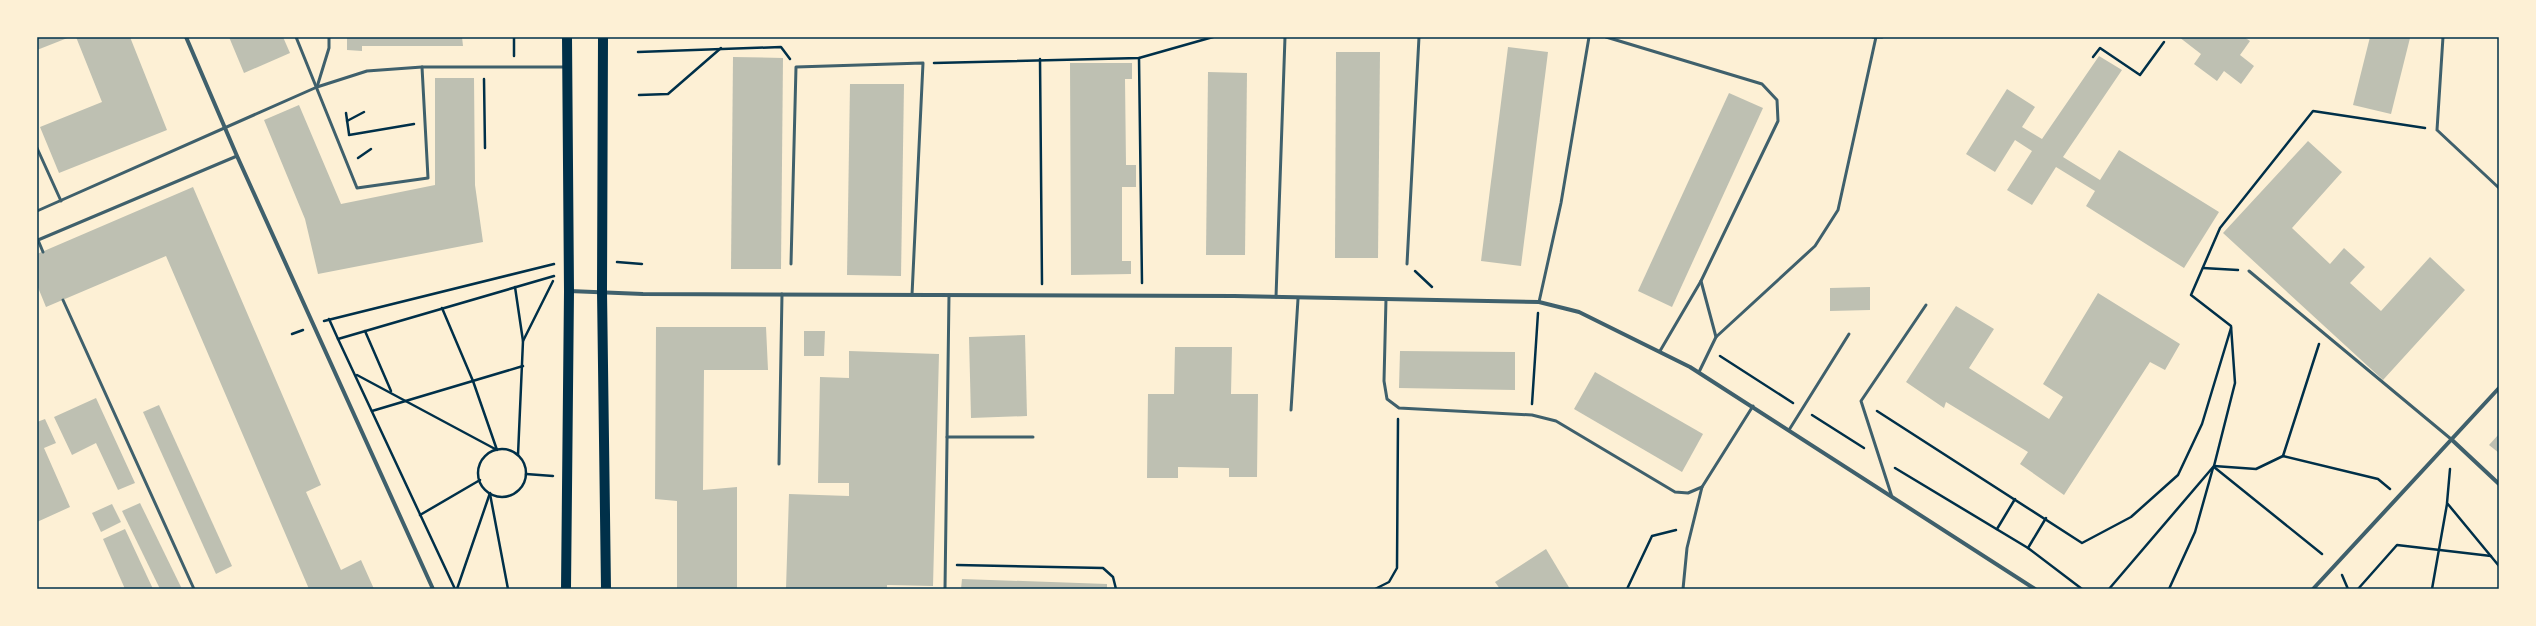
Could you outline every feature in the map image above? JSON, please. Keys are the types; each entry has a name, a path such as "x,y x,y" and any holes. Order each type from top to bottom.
{"main road":[{"path":"566,589 569,291 567,37"},
{"path":"603,37 602,291 606,589"}],"street":[{"path":"186,37 313,326 433,589"},
{"path":"569,291 602,291 643,294 1276,297 1298,299 1539,302 1578,312 1660,351 1699,372 2035,589"},
{"path":"2313,589 2450,439 2499,388"},
{"path":"2450,439 2499,484"}],"lane":[{"path":"296,37 357,188 428,178 422,68"},
{"path":"317,87 329,48 329,37"},
{"path":"1276,297 1285,37"},
{"path":"1407,264 1419,37"},
{"path":"1539,302 1560,203 1589,37"},
{"path":"1606,37 1762,84 1777,100 1778,121 1701,281 1660,351"},
{"path":"1699,372 1716,337 1815,246 1838,210 1875,37 1882,37"},
{"path":"2443,37 2438,130 2499,188"},
{"path":"791,264 796,67 923,63 912,295"},
{"path":"37,211 317,87 367,71 422,68 567,67"},
{"path":"37,148 61,201"},
{"path":"43,252 38,240 237,156"},
{"path":"2249,271 2450,439"},
{"path":"1701,281 1716,337"},
{"path":"779,464 782,294"},
{"path":"945,589 949,295"},
{"path":"1291,410 1298,299"},
{"path":"1386,299 1384,381 1388,399 1399,408 1532,415 1556,420 1675,492 1688,493 1702,487"},
{"path":"63,300 194,589"},
{"path":"1893,498 1862,401 1926,305"},
{"path":"1789,430 1850,334"},
{"path":"1683,589 1687,548 1702,487 1753,406"},
{"path":"947,437 1032,437"}],"path":[{"path":"514,37 514,67"},
{"path":"923,63 1040,59 1139,58 1213,37"},
{"path":"2093,57 2100,48 2140,75 2164,42"},
{"path":"638,52 781,47 796,67"},
{"path":"639,95 668,94 721,48"},
{"path":"1139,58 1142,287"},
{"path":"1040,59 1042,285"},
{"path":"484,67 485,148"},
{"path":"2169,589 2195,532 2214,466 2235,383 2231,326 2191,295 2220,228 2313,111 2438,130"},
{"path":"347,121 364,112"},
{"path":"346,113 351,140"},
{"path":"349,135 420,122"},
{"path":"357,158 371,149"},
{"path":"355,152 358,162"},
{"path":"292,334 329,319 558,262 568,262"},
{"path":"1407,264 1436,291"},
{"path":"2203,268 2249,271"},
{"path":"338,339 555,275 559,272"},
{"path":"523,341 555,275"},
{"path":"515,287 523,341 518,455"},
{"path":"1532,415 1539,302"},
{"path":"442,308 473,382 497,450"},
{"path":"329,319 456,589"},
{"path":"1862,401 2046,518 2082,543 2131,517 2178,476 2202,424 2231,326"},
{"path":"365,331 391,391"},
{"path":"2283,456 2323,332"},
{"path":"372,411 523,366"},
{"path":"356,375 391,391 497,450 512,451 518,455 523,461 526,474 525,481 516,492 503,496 490,493"},
{"path":"1374,589 1389,582 1397,568 1399,408"},
{"path":"497,450 482,459 478,473 480,480 490,493 508,589"},
{"path":"2214,466 2256,469 2283,456 2378,479"},
{"path":"2214,466 2322,554"},
{"path":"2109,589 2214,466"},
{"path":"2432,589 2440,550 2450,469"},
{"path":"526,474 547,476"},
{"path":"420,515 480,480"},
{"path":"456,589 490,493"},
{"path":"1997,529 2016,499"},
{"path":"2447,503 2499,566"},
{"path":"2028,548 2046,518"},
{"path":"1627,589 1652,536 1676,530"},
{"path":"2358,589 2397,545 2491,556"},
{"path":"945,565 1103,568 1112,577 1116,589"}],"building":[{"path":"37,37 70,37 37,50"},
{"path":"76,37 130,37 167,130 59,173 40,127 102,102"},
{"path":"229,37 283,37 290,53 244,73"},
{"path":"347,37 462,37 463,46 362,46 362,51 347,50"},
{"path":"2179,37 2244,37 2250,41 2240,55 2254,66 2241,84 2224,71 2217,81 2194,64 2201,54"},
{"path":"2370,37 2410,38 2391,114 2353,105"},
{"path":"1508,47 1548,52 1521,266 1481,261"},
{"path":"1336,52 1380,52 1378,258 1335,258"},
{"path":"2099,56 2122,70 2063,157 2100,180 2119,150 2219,212 2184,268 2086,206 2095,191 2056,167 2032,205 2007,190 2032,151 2015,140 1995,172 1966,154 2007,89 2035,107 2022,127 2042,139"},
{"path":"733,57 783,58 781,269 731,269"},
{"path":"1070,63 1132,63 1132,79 1125,79 1126,165 1136,165 1136,187 1122,187 1122,261 1131,261 1131,274 1071,275"},
{"path":"1208,72 1247,73 1245,255 1206,255"},
{"path":"435,78 474,78 475,185 483,242 318,274 305,219 264,120 299,105 341,204 435,185"},
{"path":"850,84 904,84 901,276 847,275"},
{"path":"1729,93 1763,108 1672,307 1638,291"},
{"path":"2308,141 2342,172 2292,228 2330,264 2344,248 2365,267 2350,283 2381,311 2430,257 2465,290 2383,380 2223,233"},
{"path":"193,187 321,485 306,492 341,570 361,560 374,589 309,589 166,256 46,307 37,285 37,254"},
{"path":"1870,287 1870,310 1830,311 1830,288"},
{"path":"2098,293 2180,344 2165,370 2150,362 2064,495 2020,464 2028,452 1946,402 1944,408 1906,382 1956,306 1994,329 1969,368 2049,419 2063,397 2043,384"},
{"path":"656,327 766,327 768,370 704,370 703,490 737,487 737,589 677,589 677,501 655,499"},
{"path":"804,331 825,331 824,356 804,356"},
{"path":"1025,335 1027,416 971,418 969,337"},
{"path":"1175,347 1232,347 1231,394 1258,394 1257,477 1229,477 1229,468 1178,467 1178,478 1147,478 1148,394 1174,394"},
{"path":"849,351 939,354 933,586 887,585 887,589 786,589 789,494 849,496 849,483 818,483 820,377 849,378"},
{"path":"1400,351 1515,352 1515,390 1399,388"},
{"path":"1595,372 1703,434 1682,472 1574,409"},
{"path":"96,398 135,483 118,490 96,443 72,455 54,417"},
{"path":"159,405 232,566 216,574 143,412"},
{"path":"45,419 56,443 44,448 70,507 37,522 37,422"},
{"path":"2499,434 2499,453 2489,445"},
{"path":"140,503 182,589 160,589 122,511"},
{"path":"112,504 121,522 101,532 92,513"},
{"path":"125,529 153,589 125,589 103,539"},
{"path":"1546,549 1570,589 1500,589 1495,582"},
{"path":"962,579 1107,584 1107,589 961,589"}]}
